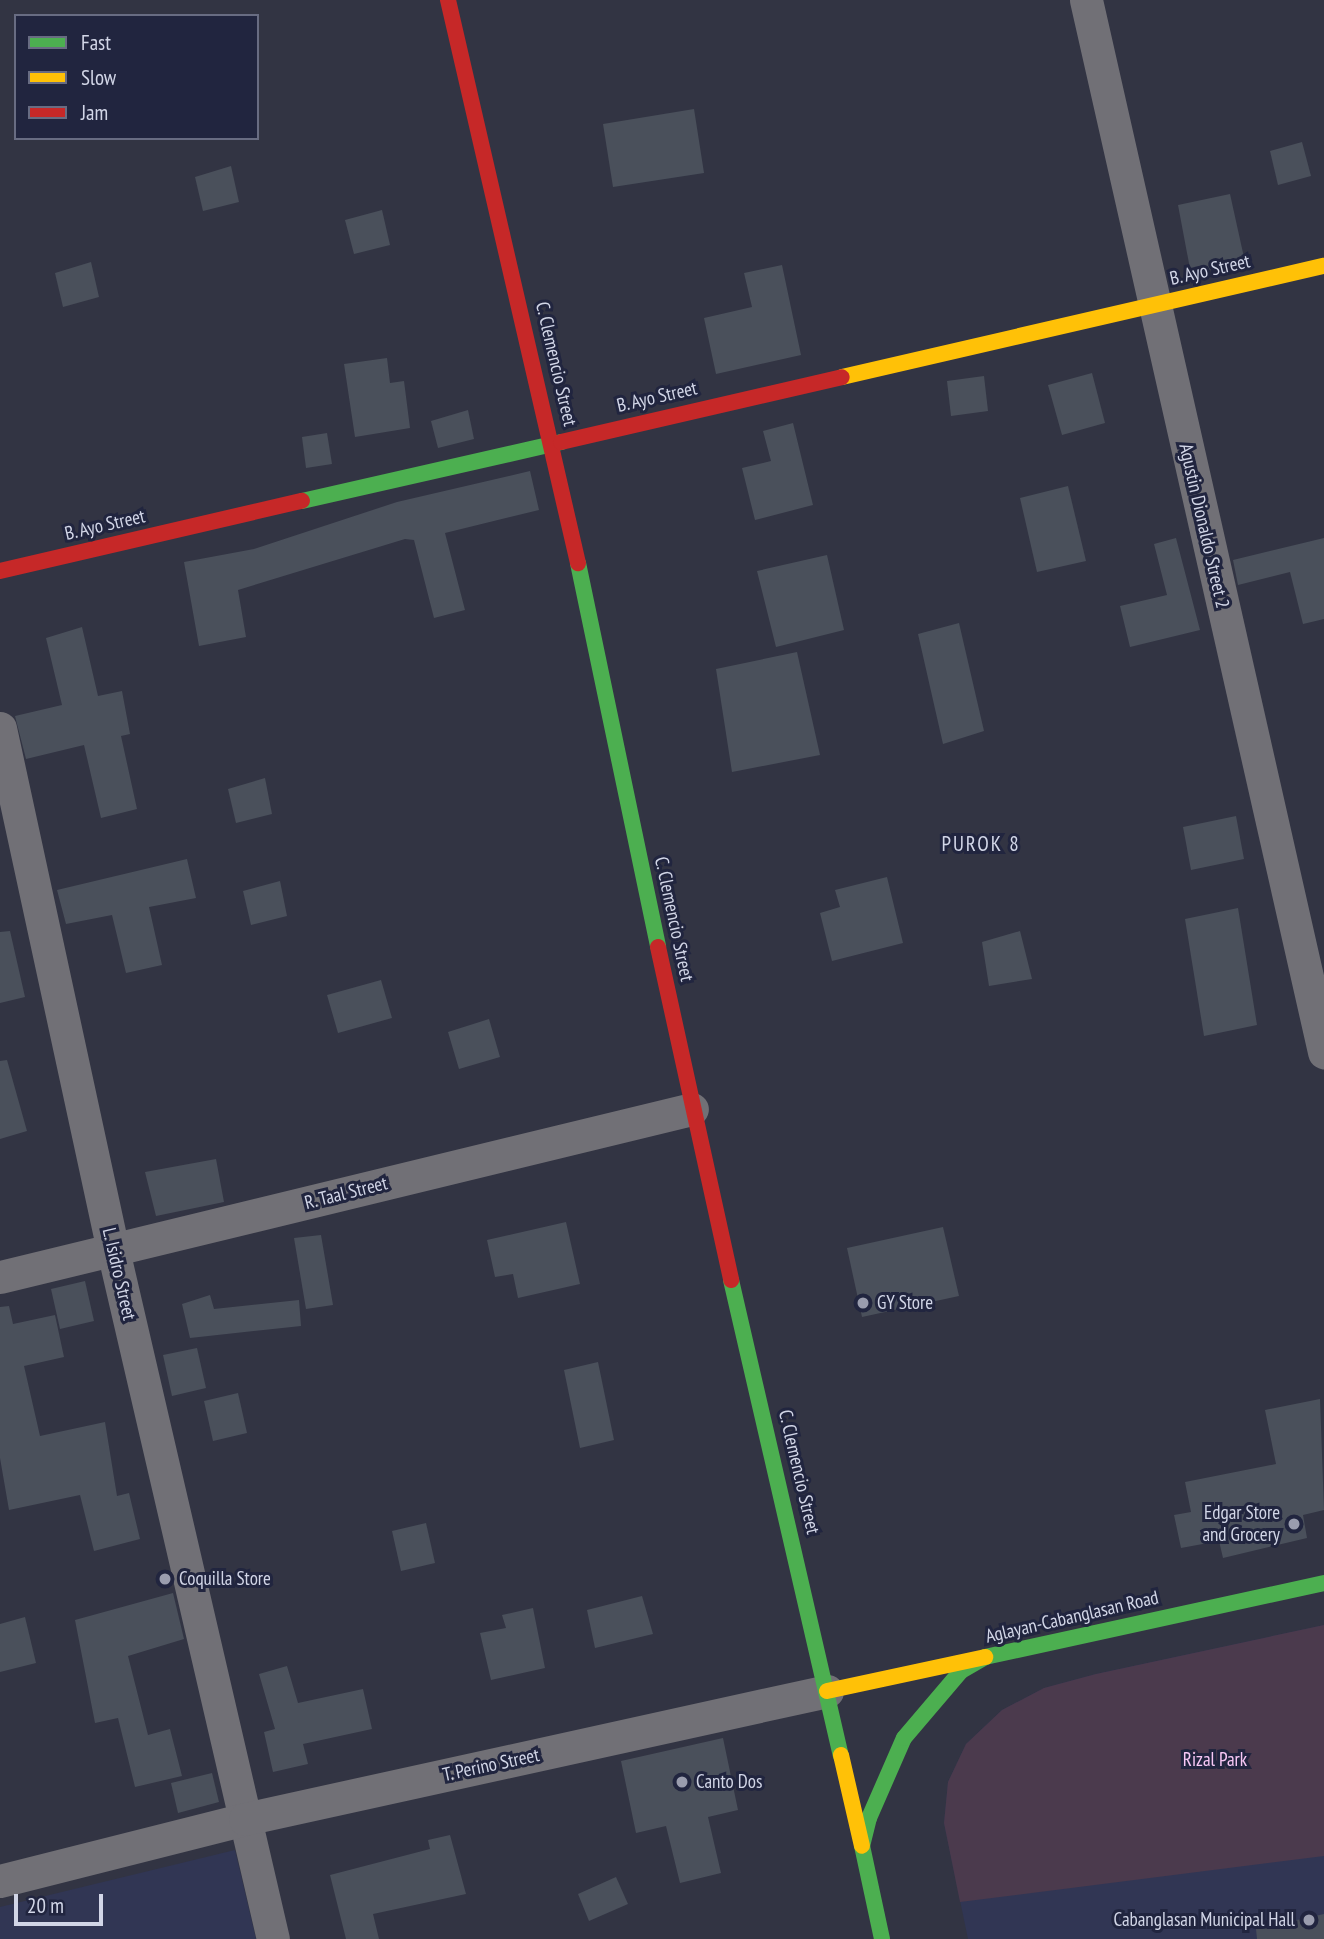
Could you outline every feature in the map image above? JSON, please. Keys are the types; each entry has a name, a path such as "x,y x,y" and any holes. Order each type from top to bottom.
{"street":[{"name":"C. Clemencio Street","path":"448,0 553,442 692,1110 862,1846"},
{"name":"Agustin Dionaldo Street 2","path":"1086,0 1324,1052"},
{"name":"B. Ayo Street","path":"0,571 1324,266"},
{"name":"L. Isidro Street","path":"0,728 113,1250 273,1939"},
{"name":"R. Taal Street","path":"0,1278 692,1110"},
{"name":"Aglayan-Cabanglasan Road","path":"882,1939 862,1846 878,1790 904,1738 940,1691 985,1657 1324,1583"},
{"name":"T. Perino Street","path":"0,1881 245,1819 985,1657"}],"shaded area":[{"name":"Rizal Park","path":"1324,1625 1324,1939 968,1939 944,1823 948,1782 966,1744 1002,1710 1044,1688 1096,1674"},
{"path":"235,1850 256,1939 0,1939 0,1907"}],"green space":[{"name":"Rizal Park","path":"1324,1625 1324,1856 960,1902 944,1823 948,1782 966,1744 1002,1710 1044,1688 1096,1674"}],"building":[{"path":"694,109 704,173 613,187 603,124"},
{"path":"1302,142 1311,176 1278,185 1270,151"},
{"path":"231,166 239,202 203,211 195,177"},
{"path":"1230,194 1245,262 1191,274 1178,205"},
{"path":"382,210 390,245 354,254 345,220"},
{"path":"91,262 99,297 63,307 55,273"},
{"path":"782,265 801,355 716,374 704,318 752,307 744,273"},
{"path":"387,358 390,383 404,381 410,428 355,437 344,364"},
{"path":"1092,373 1105,423 1062,435 1048,385"},
{"path":"984,376 988,411 951,416 947,381"},
{"path":"468,410 474,439 438,448 431,421"},
{"path":"793,423 813,505 755,520 742,468 771,461 763,431"},
{"path":"327,433 332,464 306,468 302,437"},
{"path":"530,471 539,510 445,533 465,610 434,618 414,540 405,539 238,590 246,637 199,646 184,562 254,549 397,502"},
{"path":"1068,486 1086,561 1037,572 1020,498"},
{"path":"1176,538 1200,630 1130,647 1120,606 1167,595 1154,544"},
{"path":"1324,538 1324,619 1303,624 1290,572 1238,585 1233,560"},
{"path":"827,555 844,630 776,647 757,571"},
{"path":"959,623 984,731 943,744 918,634"},
{"path":"82,627 98,696 122,691 130,734 121,736 137,809 101,818 84,745 26,759 15,716 62,705 46,638"},
{"path":"797,652 820,755 732,772 716,669"},
{"path":"265,778 272,814 236,823 228,789"},
{"path":"1236,816 1244,859 1191,870 1183,827"},
{"path":"187,859 196,898 149,907 162,965 126,973 112,915 66,924 57,890"},
{"path":"887,877 903,943 832,961 820,913 840,907 835,890"},
{"path":"280,881 287,916 251,925 243,891"},
{"path":"1238,908 1257,1025 1204,1036 1185,919"},
{"path":"10,931 25,997 0,1003 0,932"},
{"path":"1020,931 1032,979 989,986 982,942"},
{"path":"381,980 392,1018 338,1033 327,995"},
{"path":"489,1019 500,1057 459,1069 448,1032"},
{"path":"7,1060 27,1131 0,1139 0,1061"},
{"path":"216,1159 224,1202 156,1216 145,1172"},
{"path":"566,1222 580,1284 518,1298 513,1274 495,1277 487,1240"},
{"path":"943,1227 959,1296 862,1317 847,1248"},
{"path":"321,1235 333,1305 306,1309 294,1238"},
{"path":"85,1281 94,1321 60,1329 51,1289"},
{"path":"210,1295 214,1309 299,1300 301,1326 190,1338 182,1304"},
{"path":"9,1306 13,1324 55,1315 64,1357 24,1366 40,1436 105,1422 117,1496 129,1493 140,1539 94,1551 80,1495 9,1510 0,1458 0,1307"},
{"path":"197,1348 206,1388 172,1396 163,1355"},
{"path":"598,1362 614,1440 580,1448 564,1370"},
{"path":"238,1393 247,1433 213,1441 204,1401"},
{"path":"1320,1399 1324,1510 1303,1515 1307,1538 1223,1558 1219,1541 1181,1548 1174,1515 1191,1512 1185,1482 1276,1464 1265,1410"},
{"path":"426,1523 435,1563 401,1571 392,1531"},
{"path":"173,1593 184,1639 128,1656 148,1735 170,1729 182,1776 135,1787 118,1718 95,1723 75,1620"},
{"path":"642,1596 653,1634 595,1648 587,1610"},
{"path":"533,1608 545,1668 491,1680 480,1633 506,1628 502,1615"},
{"path":"25,1617 36,1663 0,1672 0,1624"},
{"path":"287,1666 298,1703 363,1689 372,1729 303,1744 308,1764 273,1772 264,1732 275,1729 259,1674"},
{"path":"723,1738 738,1810 708,1817 721,1873 680,1883 666,1826 636,1833 621,1761"},
{"path":"212,1773 219,1802 178,1813 171,1783"},
{"path":"450,1835 466,1894 373,1914 379,1939 346,1939 330,1875 430,1849 428,1840"},
{"path":"616,1877 628,1904 589,1921 578,1894"},
{"name":"Cabanglasan Municipal Hall","path":"1324,1914 1324,1939 1257,1939 1256,1929"}],"traffic: fast":[{"path":"302,501 561,442"},
{"path":"578,563 658,947"},
{"path":"731,1280 841,1755"},
{"path":"882,1939 862,1846 869,1818 904,1738 961,1671 985,1657 1324,1583"}],"traffic: slow":[{"path":"842,377 1324,266"},
{"path":"827,1691 985,1657"},
{"path":"841,1755 862,1846"}],"traffic: jam":[{"path":"448,0 578,563"},
{"path":"561,442 842,377"},
{"path":"0,571 302,501"},
{"path":"658,947 731,1280"}],"place":[{"name":"GY Store","path":"863,1303"},
{"name":"Edgar Store and Grocery","path":"1294,1524"},
{"name":"Coquilla Store","path":"165,1579"},
{"name":"Canto Dos","path":"682,1782"},
{"name":"Cabanglasan Municipal Hall","path":"1309,1920"}],"district":[{"name":"PUROK 8","path":"981,844"}]}
